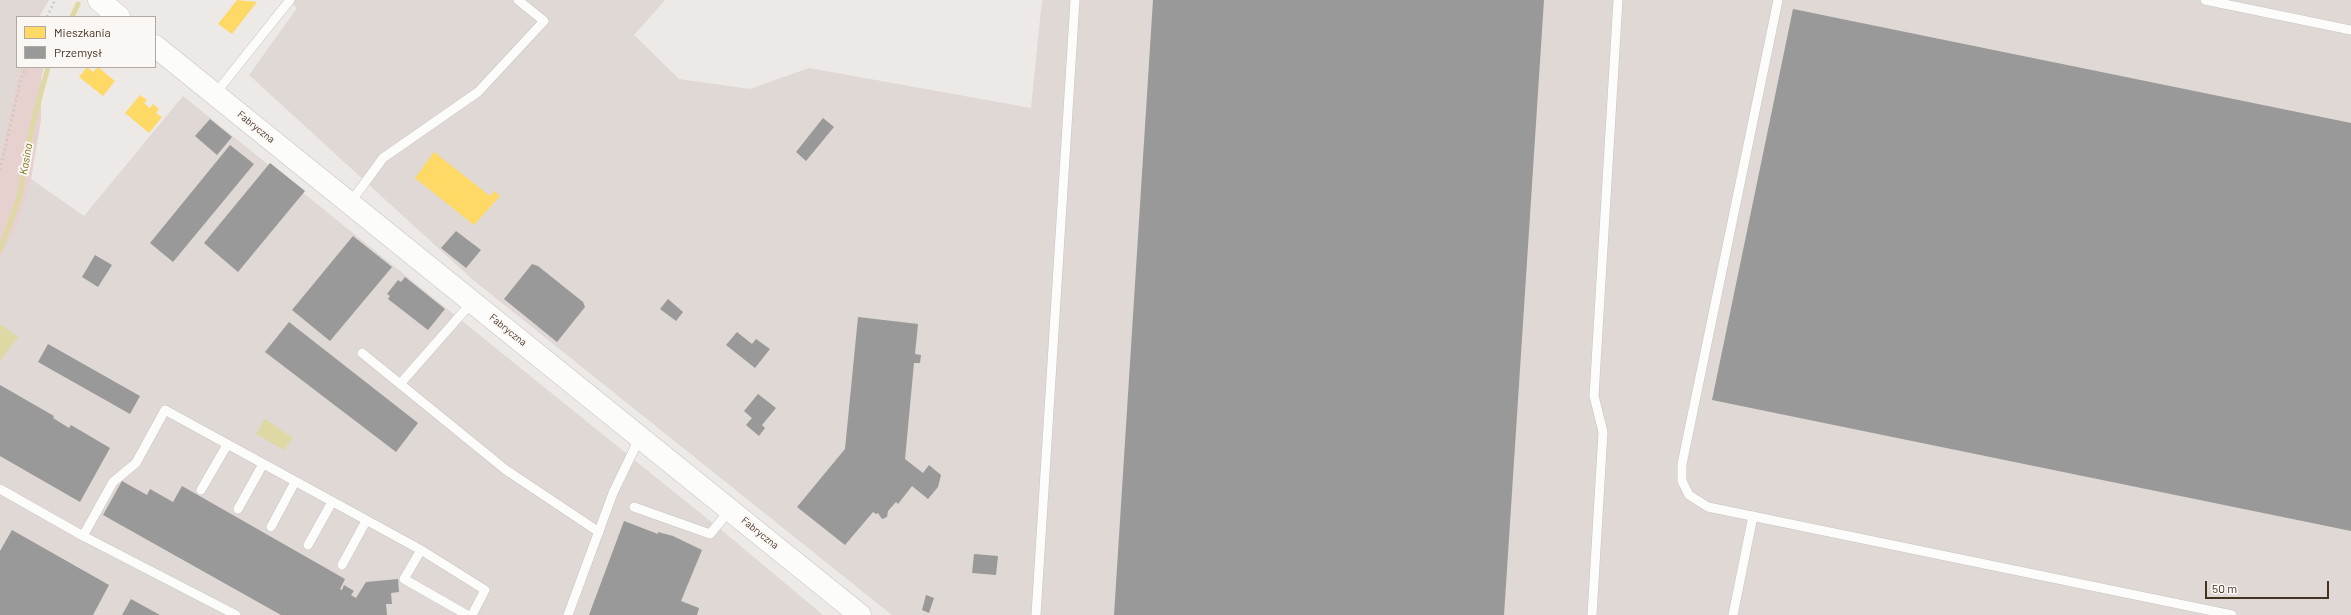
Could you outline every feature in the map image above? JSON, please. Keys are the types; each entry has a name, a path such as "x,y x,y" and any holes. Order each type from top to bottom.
{"main road":[{"path":"99,0 118,16"},
{"name":"Fabryczna","path":"156,47 731,509 860,615"}],"lane":[{"path":"215,94 290,0"},
{"path":"350,203 384,158 478,92 544,21 518,0"},
{"path":"1036,615 1076,0"},
{"path":"1592,615 1603,432 1594,396 1618,0"},
{"path":"1778,0 1682,470 1684,486 1693,499 1708,506 1753,516 2232,615"},
{"path":"2205,0 2351,30"},
{"path":"400,384 472,301"},
{"path":"362,353 506,470 599,532"},
{"path":"83,536 113,482 136,463 166,410 421,550 485,590 472,615"},
{"path":"568,615 613,494 640,436"},
{"path":"201,490 228,445"},
{"path":"238,509 263,464"},
{"path":"271,527 295,482"},
{"path":"0,489 83,536 236,615"},
{"path":"308,545 332,502"},
{"path":"634,507 710,534 731,509"},
{"path":"1733,615 1753,516"},
{"path":"342,565 366,521"},
{"path":"421,550 404,579 467,615"}],"path":[{"path":"47,16 55,0"},
{"path":"0,170 21,79 26,68"}],"shaded area":[{"path":"0,0 49,0 40,16 16,16 16,68 20,68 0,158"},
{"path":"288,0 665,0 634,35 679,79 750,89 809,68 1031,108 1042,0 2351,0 2351,615 892,615 472,279 249,75 297,8"},
{"path":"20,68 44,68 41,78 41,120 31,179 18,222 0,259 0,158"},
{"path":"183,96 725,533 823,615 0,615 0,161 31,179 84,216"},
{"path":"0,324 18,337 0,361"},
{"path":"265,419 293,438 284,450 256,434"}],"building: Mieszkania":[{"path":"237,0 257,2 232,34 218,24"},
{"path":"86,68 93,72 99,68 115,81 103,96 79,77"},
{"path":"140,95 147,100 144,103 150,108 153,104 159,109 156,113 162,117 149,133 125,113"},
{"path":"434,152 490,196 494,191 500,196 474,225 415,178"}],"building: Przemysł":[{"path":"1153,0 1544,0 1504,615 1114,615"},
{"path":"1793,9 2351,123 2351,531 1712,400"},
{"path":"823,118 834,127 806,161 796,152"},
{"path":"210,119 232,137 217,155 195,136"},
{"path":"230,145 254,164 173,262 150,243"},
{"path":"270,163 305,191 238,272 204,243"},
{"path":"456,231 481,250 466,268 441,248"},
{"path":"353,236 392,267 330,341 292,310"},
{"path":"95,255 112,265 98,287 82,277"},
{"path":"532,264 538,266 583,302 585,307 557,342 504,299"},
{"path":"405,277 445,309 428,330 388,299 390,296 387,294 398,280 401,282"},
{"path":"668,299 683,312 676,321 660,309"},
{"path":"858,317 918,324 915,354 921,355 920,363 914,363 905,459 923,473 929,465 941,475 938,487 928,499 912,486 898,504 896,502 888,511 887,517 882,519 878,513 876,514 873,512 845,545 797,507 845,449"},
{"path":"289,322 418,423 396,452 265,352"},
{"path":"737,332 752,344 756,339 770,349 755,368 726,345"},
{"path":"48,344 140,396 130,414 38,362"},
{"path":"0,385 54,416 53,418 69,428 71,425 110,448 80,502 0,456"},
{"path":"758,394 776,408 762,425 765,428 759,436 746,425 752,418 744,411"},
{"path":"122,481 147,495 150,489 173,502 182,486 345,579 340,589 342,590 344,585 354,591 351,595 356,598 366,582 398,579 399,592 391,593 392,604 386,604 387,615 281,615 103,515"},
{"path":"624,521 658,534 658,532 673,536 702,550 681,601 699,608 697,615 589,615"},
{"path":"12,530 109,585 93,615 0,615 0,551"},
{"path":"974,554 998,556 996,575 972,573"},
{"path":"926,595 934,598 929,613 922,610"},
{"path":"131,599 160,615 122,615"}],"waterway":[{"name":"Kasina","path":"72,16 78,4"},
{"name":"Kasina","path":"0,250 19,198 33,122 48,68"}]}
